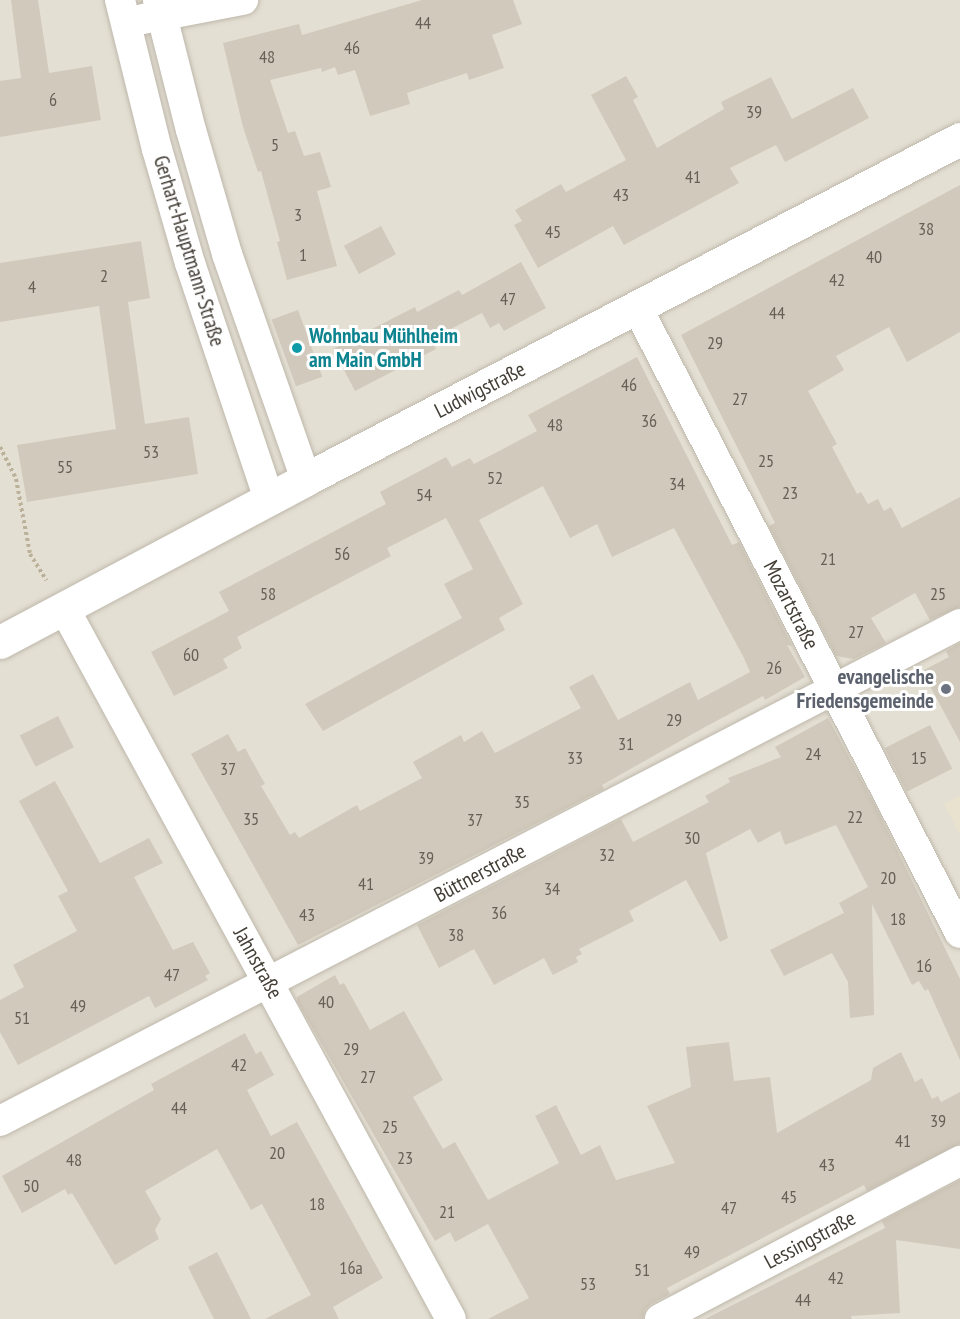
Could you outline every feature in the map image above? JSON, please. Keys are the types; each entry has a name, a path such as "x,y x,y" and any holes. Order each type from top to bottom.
{"street":[{"path":"123,11 243,0"},
{"name":"Gerhart-Hauptmann-Straße","path":"160,8 226,254 306,479"},
{"name":"Gerhart-Hauptmann-Straße","path":"123,11 190,263 269,499"},
{"name":"Ludwigstraße","path":"0,642 306,479 638,309 960,139"},
{"name":"Mozartstraße","path":"638,309 960,933"},
{"name":"Jahnstraße","path":"64,608 451,1319"},
{"name":"Büttnerstraße","path":"0,1121 960,624"},
{"name":"Lessingstraße","path":"660,1319 960,1161"}],"path":[{"path":"0,447 16,479 30,554 64,608"}],"shaded area":[{"path":"0,0 960,0 960,1319 0,1319"},
{"path":"960,796 960,835 944,804"}],"building":[{"path":"11,0 38,0 49,73 92,66 101,120 0,137 0,81 21,78"},
{"path":"422,0 513,0 522,24 492,35 504,68 469,80 467,73 407,93 410,104 370,116 355,70 338,75 335,67 322,72 321,68 270,80 288,133 295,131 304,156 320,152 331,187 317,191 337,266 287,280 277,242 280,241 261,171 258,172 243,127 223,43 299,24 302,35"},
{"path":"626,76 638,97 633,100 657,148 724,109 721,102 771,77 792,119 853,88 869,118 785,162 776,145 730,168 739,183 624,245 613,226 538,268 514,225 522,221 515,210 561,184 566,192 626,160 591,95"},
{"path":"960,185 960,332 907,362 889,327 836,356 844,370 808,391 837,444 832,447 857,494 861,492 868,504 878,499 884,511 891,507 902,528 960,497 960,607 930,620 915,593 871,618 886,643 854,659 836,656 769,526 775,523 681,335"},
{"path":"381,226 396,254 359,274 344,246"},
{"path":"141,241 150,298 128,302 145,424 189,417 198,474 27,502 17,445 116,429 99,306 0,322 0,263"},
{"path":"521,262 546,308 504,331 499,323 490,328 482,313 431,339 436,349 355,391 333,349 415,307 417,312 459,290 462,295"},
{"name":"Wohnbau Mühlheim am Main GmbH","path":"298,310 322,377 296,386 272,320"},
{"path":"637,357 732,545 739,542 792,646 787,645 805,677 765,700 763,696 705,727 602,785 604,789 298,945 191,754 228,734 238,752 245,748 265,784 261,786 290,835 295,832 299,838 357,805 360,811 422,778 413,762 461,735 464,742 482,731 495,753 581,708 569,687 593,674 618,720 690,682 698,700 750,672 744,658 674,528 612,557 597,524 570,538 543,486 479,520 523,604 499,618 505,630 323,731 305,704 462,618 444,584 473,569 446,518 387,548 391,556 237,637 242,648 223,659 228,668 174,696 151,652 229,611 219,592 386,504 380,492 446,457 452,467 470,458 474,464 537,431 528,415"},
{"name":"evangelische Friedensgemeinde","path":"960,643 960,742 922,671 949,657 946,651"},
{"path":"58,716 74,747 36,767 20,736"},
{"path":"828,718 876,807 960,979 960,1060 928,989 925,991 919,981 912,985 872,904 874,1015 850,1018 848,982 832,953 784,976 770,950 844,913 839,903 868,887 836,825 785,845 780,831 758,843 750,829 706,853 728,938 720,942 686,880 629,911 634,921 579,949 582,954 576,957 578,962 553,975 544,958 494,985 474,949 439,968 417,925 621,819 633,842 709,802 705,796 730,782 728,778 781,757 775,747"},
{"path":"930,725 952,769 907,792 885,748"},
{"path":"55,781 100,863 149,838 163,863 134,877 173,950 193,942 210,973 205,976 208,980 155,1008 149,996 18,1065 0,1032 0,1000 24,987 13,965 77,931 58,896 68,891 19,801"},
{"path":"335,975 340,985 344,983 370,1030 404,1011 443,1080 413,1097 443,1149 455,1142 488,1200 559,1163 535,1116 556,1105 581,1155 600,1145 616,1180 675,1163 647,1106 691,1087 686,1047 729,1042 734,1081 770,1077 777,1133 871,1080 873,1068 901,1052 915,1082 922,1078 932,1099 938,1096 941,1102 960,1092 960,1144 867,1191 864,1185 667,1288 670,1294 651,1304 645,1310 643,1319 488,1319 529,1298 488,1224 455,1242 450,1232 435,1241 297,1001 297,997"},
{"path":"245,1033 256,1054 261,1051 274,1075 247,1090 271,1136 297,1122 383,1278 333,1307 339,1319 265,1319 311,1295 262,1204 251,1210 217,1149 145,1191 161,1219 155,1230 159,1239 115,1265 72,1193 68,1195 65,1189 22,1213 2,1176 154,1090 151,1084"},
{"path":"960,1180 960,1249 896,1240 900,1313 851,1316 852,1319 705,1319 885,1228 882,1221"},
{"path":"217,1252 251,1319 214,1319 188,1267"}],"place":[{"name":"Wohnbau Mühlheim am Main GmbH","path":"297,348"},
{"name":"evangelische Friedensgemeinde","path":"946,689"}]}
